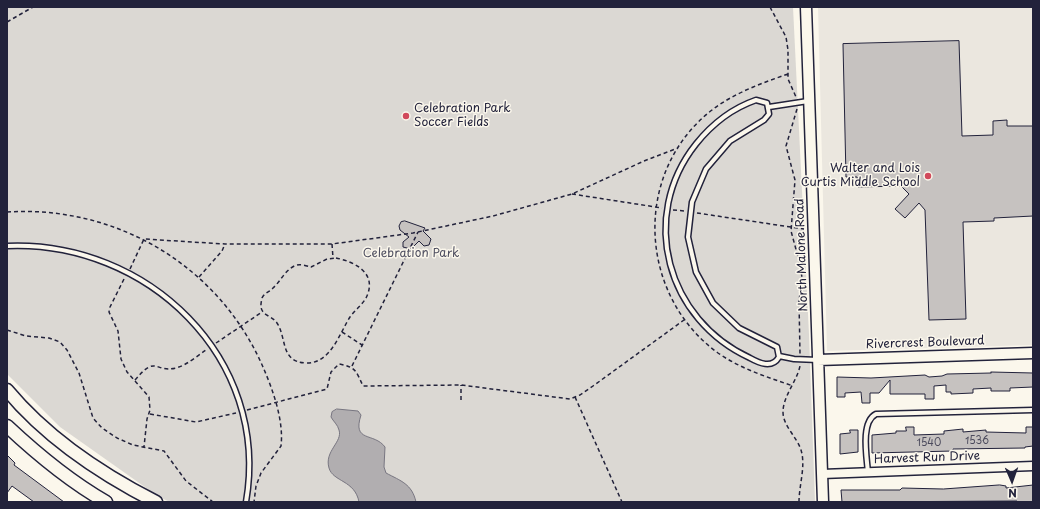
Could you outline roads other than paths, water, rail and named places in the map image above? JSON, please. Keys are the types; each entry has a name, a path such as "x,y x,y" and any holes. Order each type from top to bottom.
{"main road":[{"path":"7,390 53,436 96,468 156,502"},
{"path":"7,426 39,456 83,489 106,502"}],"street":[{"name":"North Malone Road","path":"806,7 823,502"},
{"name":"Rivercrest Boulevard","path":"818,360 1033,353"},
{"name":"Harvest Run Drive","path":"822,474 1033,466"}],"lane":[{"path":"769,107 767,118 730,141 706,168 692,202 688,237 696,272 713,303 739,328 775,345 779,350 779,356 777,360 771,364 753,360 721,341 702,324 687,305 676,283 669,260 666,234 668,208 674,183 685,160 700,139 719,121 741,107 760,100 769,107 809,101"},
{"path":"7,246 35,246 67,250 98,259 128,272 154,288 171,301 190,320 211,346 230,380 241,412 246,433 249,465 246,502"},
{"path":"779,356 818,360"},
{"path":"868,473 867,428 869,421 876,414 1033,410"}],"place":[{"name":"Celebration Park Soccer Fields","path":"406,116"},
{"name":"Walter and Lois Curtis Middle School","path":"928,176"}],"park label":[{"name":"Celebration Park","path":"411,254"}]}
